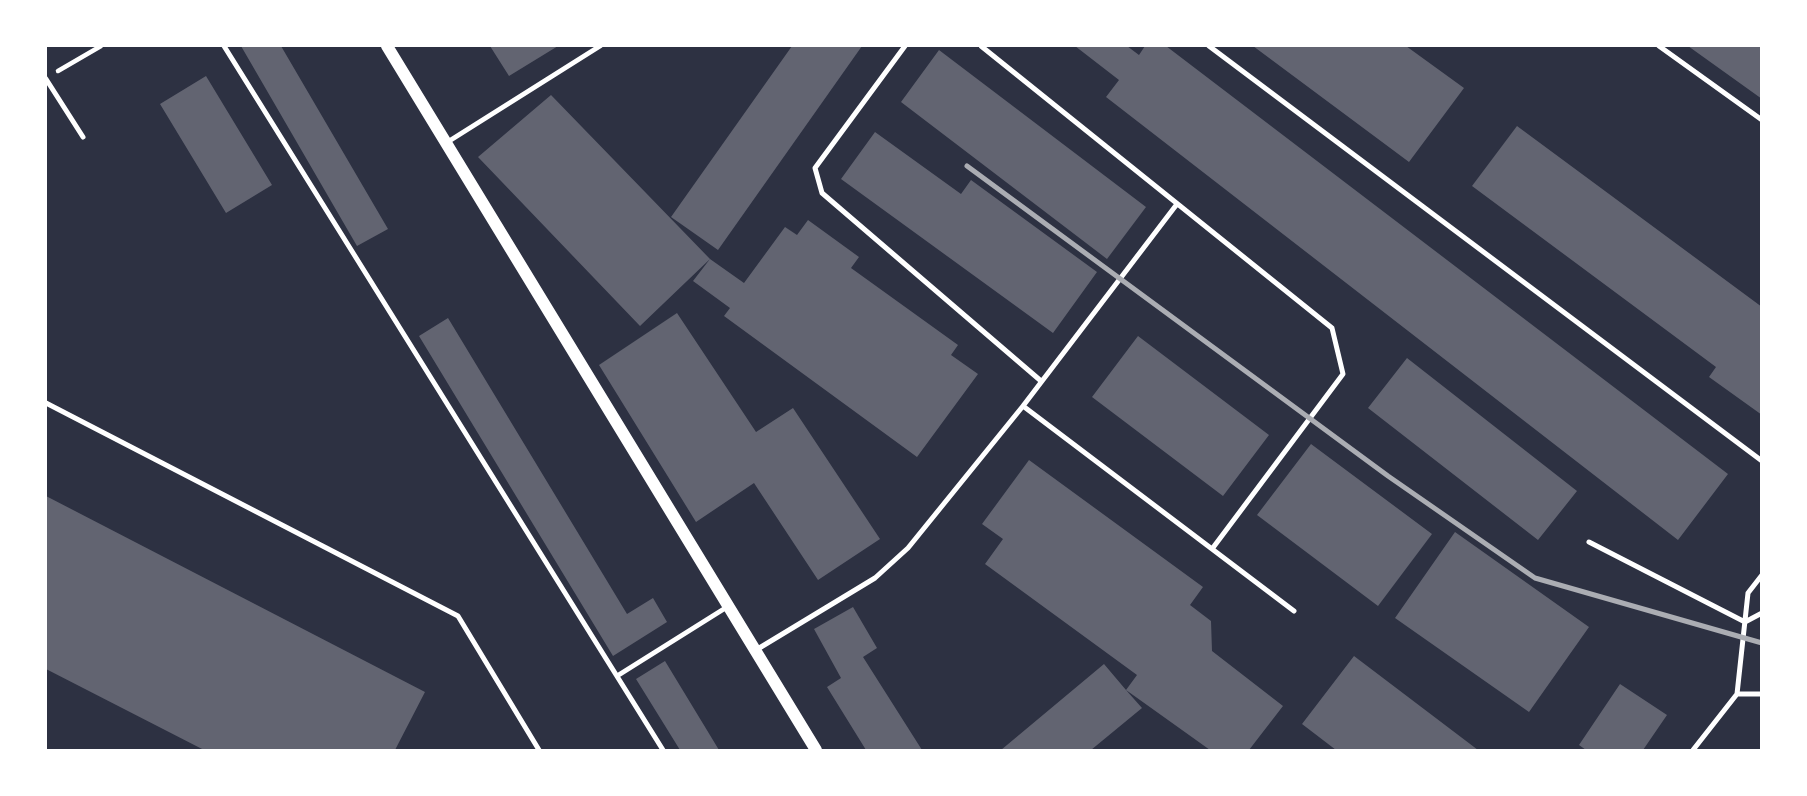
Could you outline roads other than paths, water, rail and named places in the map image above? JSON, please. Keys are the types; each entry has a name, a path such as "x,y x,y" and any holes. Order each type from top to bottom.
{"street":[{"path":"387,46 816,751"}],"lane":[{"path":"224,46 663,751"},
{"path":"446,143 600,46"},
{"path":"905,46 815,168 822,193 1041,381"},
{"path":"981,46 1332,328 1343,374 1212,548"},
{"path":"1209,46 1762,461"},
{"path":"1659,46 1762,120"},
{"path":"46,79 83,137"},
{"path":"754,652 875,578 900,555 1023,406 1177,204"},
{"path":"46,403 457,616 538,751"},
{"path":"1023,406 1294,611"},
{"path":"1589,542 1745,622"},
{"path":"1693,751 1737,694 1748,593 1762,575"},
{"path":"617,676 728,606"},
{"path":"1745,622 1762,612"},
{"path":"1737,694 1762,694"}],"railway":[{"path":"967,166 1388,476 1535,578 1762,643"}]}
